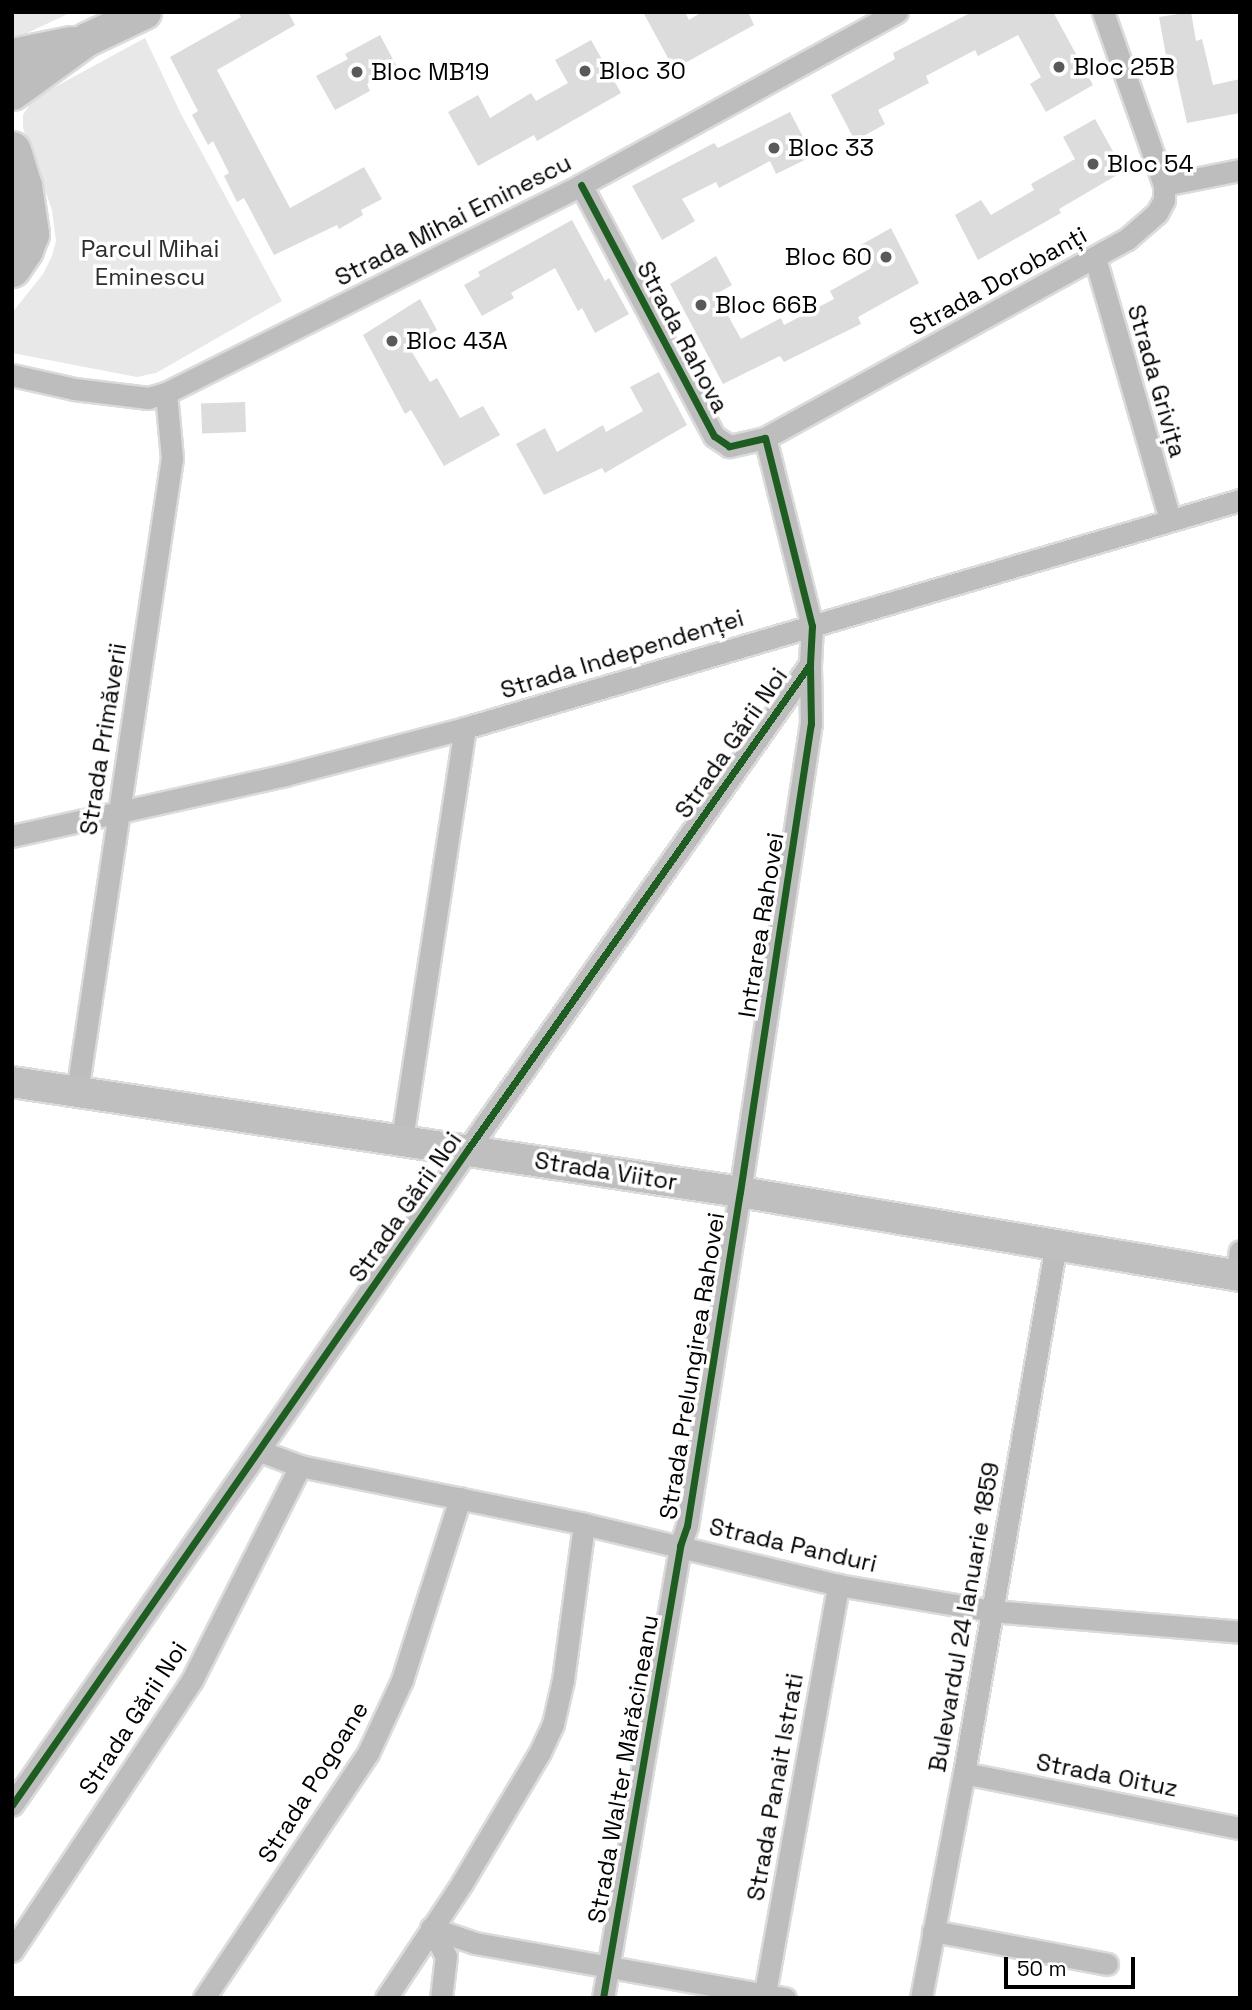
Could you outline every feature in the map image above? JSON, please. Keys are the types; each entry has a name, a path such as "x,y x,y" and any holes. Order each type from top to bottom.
{"highway":[{"path":"12,150 23,186 20,209 27,245 12,268"}],"main road":[{"path":"12,93 87,39 144,12"},
{"path":"12,55 87,39"}],"street":[{"name":"Strada Mihai Eminescu","path":"12,376 74,389 148,398 166,393 581,186 897,12"},
{"path":"1103,12 1164,185 1240,170"},
{"name":"Strada Dorobanți","path":"765,438 1127,239 1157,213 1164,200 1164,185"},
{"name":"Strada Rahova","path":"581,186 714,436 729,446 765,438"},
{"name":"Strada Grivița","path":"1095,258 1170,519"},
{"name":"Strada Primăverii","path":"77,1092 172,458 166,393"},
{"path":"765,438 811,626"},
{"name":"Strada Independenței","path":"12,836 285,775 465,728 1240,500"},
{"name":"Strada Gării Noi","path":"12,1805 468,1149 810,664 811,626"},
{"name":"Intrarea Rahovei","path":"740,1192 811,724 810,664"},
{"path":"402,1139 465,728"},
{"name":"Strada Viitor","path":"12,1082 468,1149 1056,1244 1238,1267"},
{"name":"Strada Prelungirea Rahovei","path":"680,1546 687,1526 740,1192"},
{"name":"Bulevardul 24 Ianuarie 1859","path":"921,1998 964,1773 1056,1244"},
{"name":"Strada Panduri","path":"260,1451 300,1466 584,1524 838,1585 992,1611 1240,1632"},
{"name":"Strada Gării Noi","path":"12,1951 192,1680 300,1466"},
{"name":"Strada Pogoane","path":"204,1998 368,1753 402,1681 460,1498"},
{"path":"386,1998 533,1764 553,1724 564,1680 584,1524"},
{"name":"Strada Walter Mărăcineanu","path":"603,1998 680,1546"},
{"name":"Strada Panait Istrati","path":"764,1996 838,1585"},
{"name":"Strada Oituz","path":"964,1773 1240,1828"},
{"path":"431,1928 475,1943 785,1998"},
{"path":"431,1928 446,1955 441,1998"},
{"path":"933,1931 1107,1964"}],"green space":[{"path":"12,12 72,12 25,34 12,37"},
{"name":"Parcul Mihai Eminescu","path":"145,38 181,114 282,301 156,373 137,377 12,353 12,313 43,274 56,241 52,210 23,128 23,115 31,102 53,88"}],"building":[{"path":"238,12 288,12 295,25 217,70 290,208 364,167 382,199 361,210 363,215 339,229 337,225 274,255 244,198 237,202 224,176 229,173 213,141 208,145 192,115 198,111 170,57 241,17"},
{"path":"643,12 685,12 689,20 702,12 748,12 754,25 674,69"},
{"path":"972,12 1053,12 1093,85 1046,112 1030,84 1041,77 1018,35 978,56 975,50 926,76 929,83 878,110 885,124 855,141 831,95 895,59 893,53"},
{"path":"1191,12 1196,41 1202,39 1213,85 1240,79 1240,113 1187,123 1173,60 1167,61 1159,17"},
{"name":"Bloc MB19","path":"380,35 397,67 367,84 370,91 335,110 316,76 348,59 345,54"},
{"path":"591,40 621,93 537,141 534,135 478,166 448,112 478,95 490,118 531,93 536,101 568,83 555,60"},
{"path":"790,112 813,156 776,174 770,161 719,188 716,182 682,199 695,221 662,240 632,186 714,143 718,148"},
{"path":"1095,119 1124,171 1059,209 1061,213 978,260 955,215 981,200 991,215 1034,190 1031,184 1075,159 1063,137"},
{"path":"572,220 605,281 609,278 629,314 595,333 582,308 578,311 555,268 511,293 514,298 482,316 464,285 480,276 478,272"},
{"path":"891,228 919,283 858,317 861,324 784,362 780,356 723,384 670,284 716,256 732,285 716,294 741,339 781,318 784,325 834,299 830,291 871,268 859,246"},
{"path":"420,299 437,330 409,347 430,382 437,378 460,418 483,406 500,435 444,466 411,410 405,414 363,335"},
{"path":"659,372 687,425 605,473 602,468 544,495 516,444 545,428 557,452 603,425 606,432 643,411 630,387"},
{"path":"245,402 246,432 202,434 201,404"}],"cycle path":[{"path":"12,1805 468,1149 810,664 812,626 765,438 729,446 714,436 581,185"},
{"path":"603,1998 680,1546 687,1526 740,1192 811,724 810,664"}],"place":[{"name":"Bloc 25B","path":"1059,67"},
{"name":"Bloc 30","path":"585,71"},
{"name":"Bloc MB19","path":"357,72"},
{"name":"Bloc 33","path":"774,148"},
{"name":"Bloc 54","path":"1093,164"},
{"name":"Bloc 60","path":"886,257"},
{"name":"Bloc 66B","path":"701,305"},
{"name":"Bloc 43A","path":"392,341"}]}
